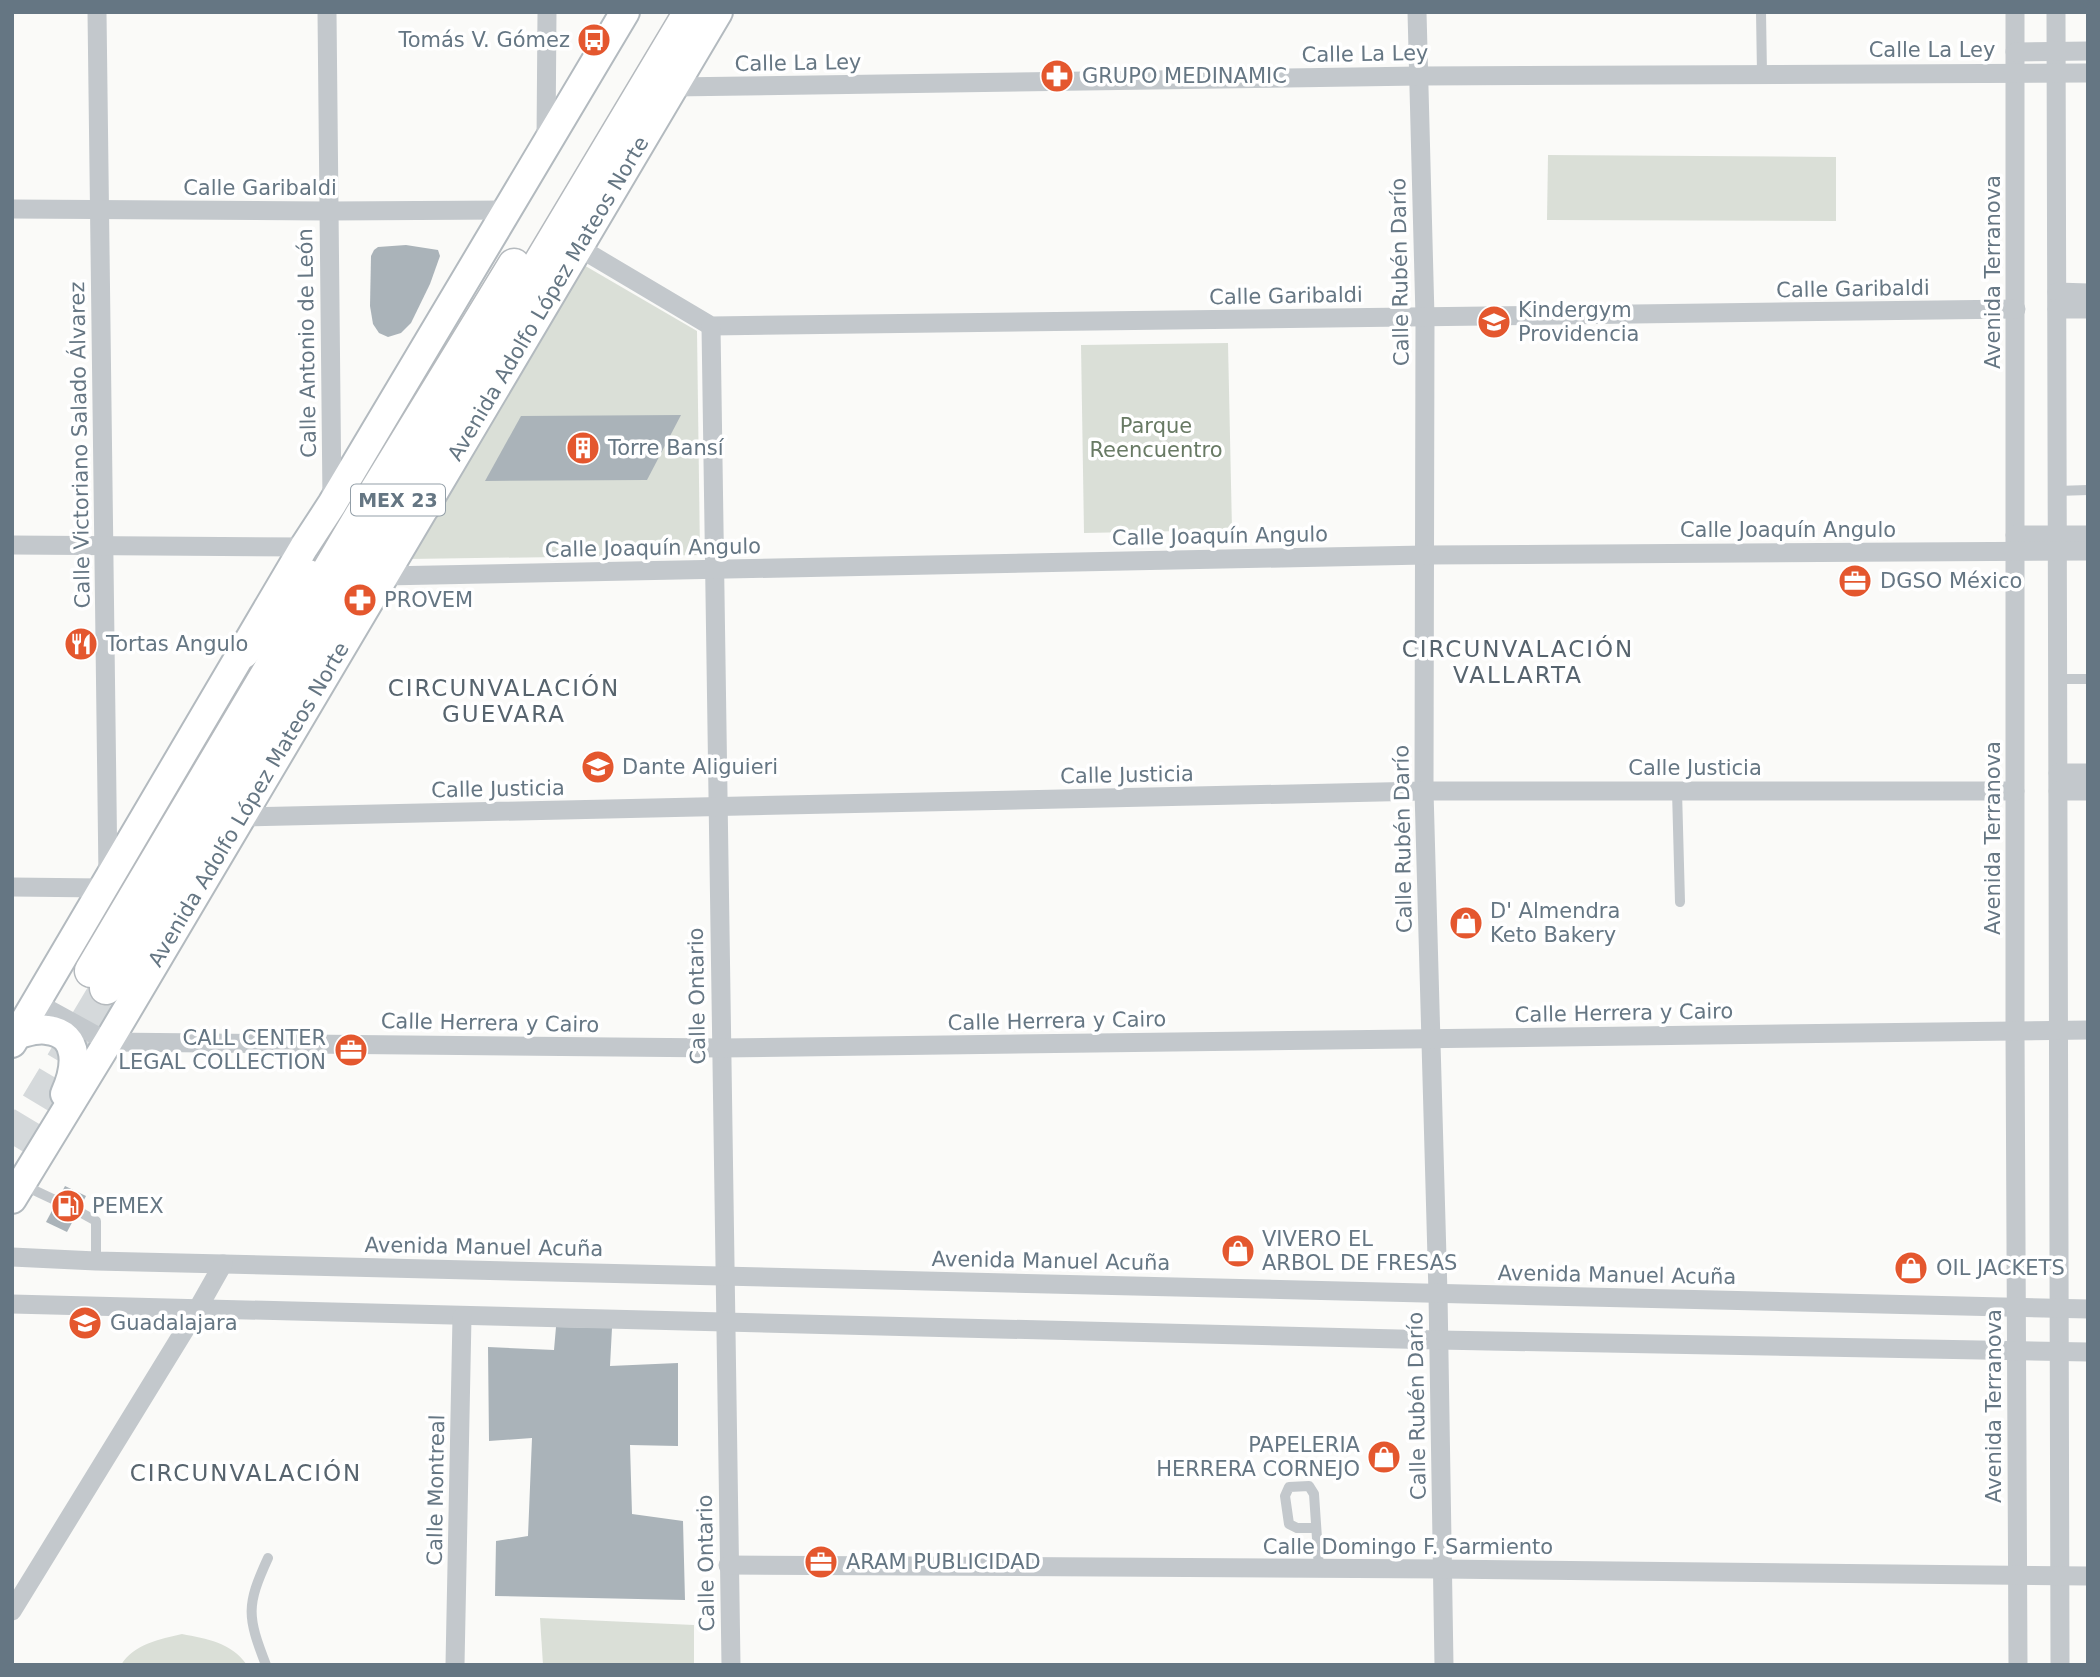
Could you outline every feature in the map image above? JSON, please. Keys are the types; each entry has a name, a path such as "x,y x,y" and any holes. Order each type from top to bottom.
{"main road":[{"path":"15,1038 304,547 625,12"},
{"name":"Avenida Adolfo López Mateos Norte","path":"667,12 365,509 97,982 482,360 690,12"},
{"name":"Avenida Adolfo López Mateos Norte","path":"17,1192 718,12"},
{"path":"426,504 482,360"},
{"path":"243,652 365,509"},
{"path":"15,1038 38,1029 50,1030 63,1036 73,1048 75,1064 72,1080 57,1109 54,1129"}],"street":[{"name":"Calle Victoriano Salado Álvarez","path":"97,12 105,883"},
{"name":"Calle Antonio de León","path":"327,12 332,504"},
{"path":"547,12 547,144"},
{"name":"Calle Rubén Darío","path":"1417,12 1425,317 1424,791 1438,1294 1444,1665"},
{"name":"Avenida Terranova","path":"2015,12 2018,1665"},
{"path":"2056,12 2060,1665"},
{"path":"2015,52 2088,51"},
{"name":"Calle La Ley","path":"673,87 1420,76 2088,73"},
{"name":"Calle Garibaldi","path":"12,209 507,210"},
{"path":"578,247 710,326"},
{"path":"2057,301 2088,293"},
{"path":"2057,301 2088,309"},
{"name":"Calle Garibaldi","path":"710,326 2015,309"},
{"name":"Calle Ontario","path":"710,326 730,1665"},
{"path":"2058,543 2088,535"},
{"path":"2058,543 2088,551"},
{"name":"Calle Joaquín Angulo","path":"384,576 2058,543"},
{"path":"12,545 304,547"},
{"path":"2058,782 2088,773"},
{"path":"2058,782 2088,791"},
{"name":"Calle Justicia","path":"241,817 1424,791 2015,791"},
{"path":"12,887 105,883"},
{"name":"Calle Herrera y Cairo","path":"37,1003 108,1042 721,1048 2088,1030"},
{"name":"Avenida Manuel Acuña","path":"12,1257 2088,1308"},
{"path":"12,1611 223,1264"},
{"path":"12,1304 1438,1340 2088,1352"},
{"name":"Calle Montreal","path":"455,1665 462,1317"},
{"name":"Calle Domingo F. Sarmiento","path":"729,1565 2088,1576"}],"lane":[{"path":"1761,12 1762,74"},
{"path":"2057,491 2088,490"},
{"path":"2058,680 2088,679"},
{"path":"1677,791 1680,902"},
{"path":"17,1192 57,1201"},
{"path":"78,1211 96,1222 96,1261"},
{"path":"1316,1528 1297,1528 1289,1524 1285,1496 1289,1487 1304,1485 1312,1489 1316,1528 1319,1569"},
{"path":"266,1665 254,1635 250,1611 254,1588 268,1558"}],"green space":[{"path":"1548,155 1836,157 1836,221 1547,220"},
{"path":"582,264 697,331 700,555 408,559"},
{"name":"Parque Reencuentro","path":"1228,343 1232,530 1084,533 1081,345"},
{"path":"540,1618 694,1625 694,1665 543,1665"},
{"path":"182,1634 226,1646 247,1665 121,1665 140,1647"}],"building":[{"path":"406,245 438,250 440,256 411,323 401,333 388,337 379,333 373,324 370,306 371,256 378,247"},
{"name":"Torre Bansí","path":"681,415 647,480 485,481 521,416"},
{"name":"PEMEX","path":"65,1186 86,1196 67,1232 46,1222"},
{"path":"556,1327 612,1328 610,1366 678,1363 678,1446 630,1445 632,1514 683,1521 685,1600 495,1596 496,1541 528,1536 532,1438 489,1441 488,1347 554,1350"}],"tunnel":[{"path":"12,1145 106,988"}],"place":[{"name":"Tomás V. Gómez","path":"594,40"},
{"name":"GRUPO MEDINAMIC","path":"1057,76"},
{"name":"Kindergym Providencia","path":"1494,322"},
{"name":"Torre Bansí","path":"583,448"},
{"name":"DGSO México","path":"1855,581"},
{"name":"PROVEM","path":"360,600"},
{"name":"Tortas Angulo","path":"81,644"},
{"name":"Dante Aliguieri","path":"598,767"},
{"name":"D' Almendra Keto Bakery","path":"1466,923"},
{"name":"CALL CENTER LEGAL COLLECTION","path":"351,1050"},
{"name":"PEMEX","path":"68,1206"},
{"name":"VIVERO EL ARBOL DE FRESAS","path":"1238,1251"},
{"name":"OIL JACKETS","path":"1911,1268"},
{"name":"Guadalajara","path":"85,1323"},
{"name":"PAPELERIA HERRERA CORNEJO","path":"1384,1457"},
{"name":"ARAM PUBLICIDAD","path":"821,1562"}],"district":[{"name":"CIRCUNVALACIÓN VALLARTA","path":"1518,662"},
{"name":"CIRCUNVALACIÓN GUEVARA","path":"504,701"},
{"name":"CIRCUNVALACIÓN","path":"246,1473"}]}
